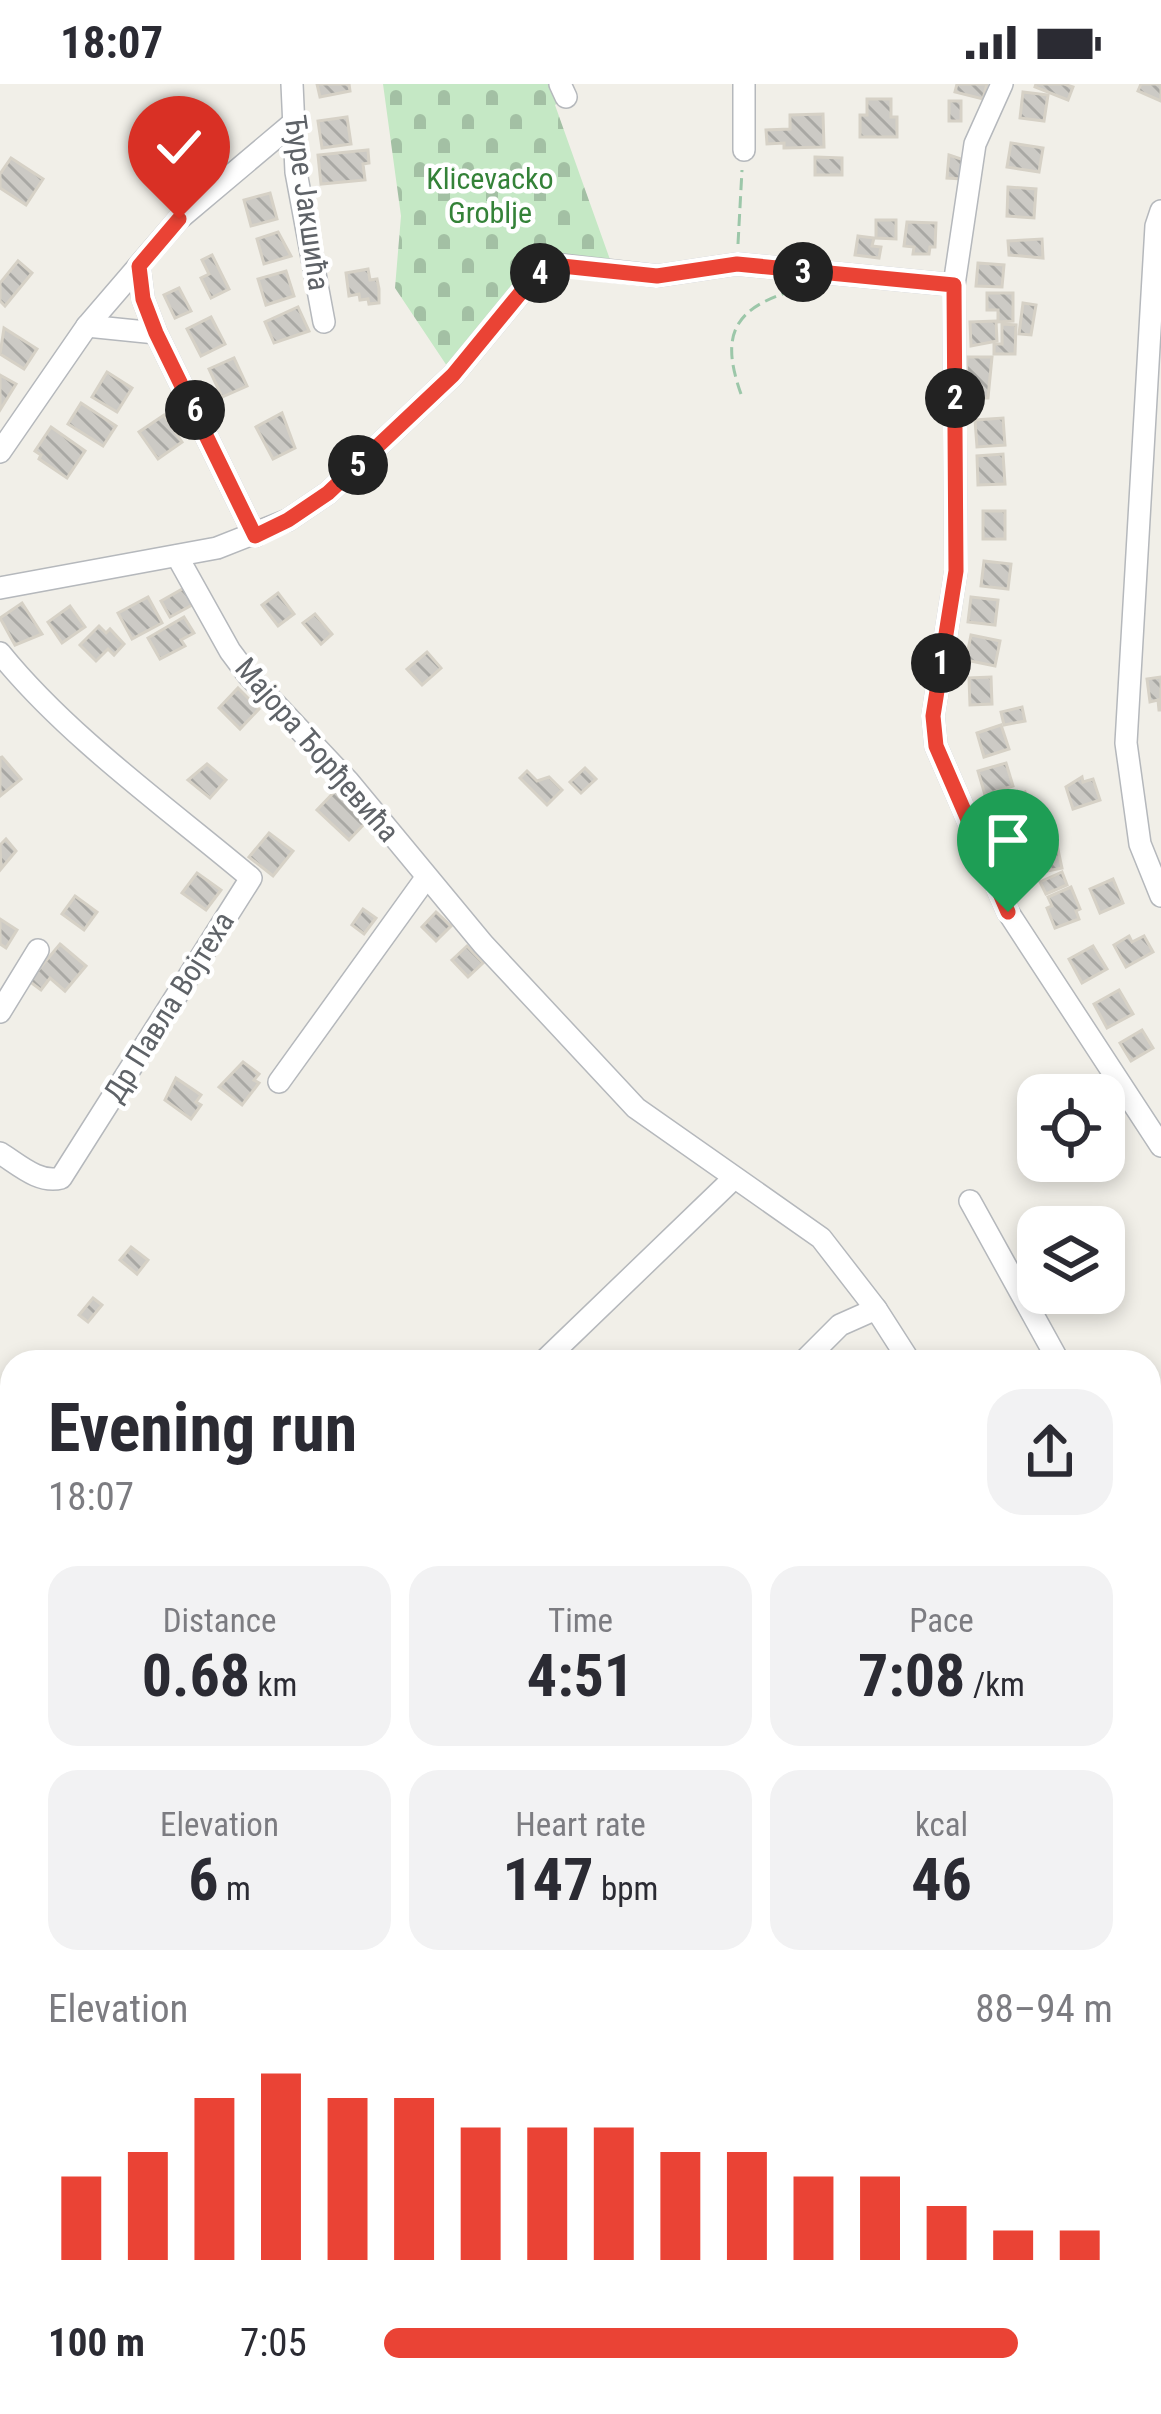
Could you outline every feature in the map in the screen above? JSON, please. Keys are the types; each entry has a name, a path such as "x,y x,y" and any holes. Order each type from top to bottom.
{"street":[{"name":"Ђуре Јакшића","path":"292,84 296,172 324,322"},
{"path":"744,84 744,150"},
{"path":"1002,84 975,144 954,285 956,571 933,716 936,746 1008,912 1161,1146"},
{"path":"0,452 87,326 179,219 293,123"},
{"path":"1161,211 1156,226 1153,442 1126,743 1140,844 1161,896"},
{"path":"0,588 177,556 255,536 288,520 328,493 453,375 536,274 562,266 657,276 737,264 954,285"},
{"path":"139,266 143,299 156,333 255,536"},
{"path":"87,326 156,333"},
{"name":"Мајора Ђорђевића","path":"177,556 248,675 348,781 426,878 636,1108 821,1238 902,1350"},
{"name":"Др Павла Војтеха","path":"0,653 101,752 251,878 61,1178 50,1181 37,1176 0,1153"},
{"path":"280,1082 426,878"},
{"path":"0,1012 38,950"},
{"path":"555,1350 734,1178"},
{"path":"970,1201 1052,1350"},
{"path":"815,1350 840,1325 876,1309"}],"path":[{"path":"737,264 744,150"},
{"path":"741,394 730,364 729,344 737,326 767,299 802,288"}],"green space":[{"name":"Klicevacko Groblje","path":"383,84 560,84 566,97 555,105 613,268 536,274 453,375 395,288 401,216"}],"building":[{"path":"317,84 349,84 350,91 320,97"},
{"path":"957,84 987,84 983,99 955,92"},
{"path":"1036,84 1064,84 1073,87 1068,100"},
{"path":"1141,84 1161,84 1161,101 1138,91"},
{"path":"1023,92 1048,95 1044,121 1020,118"},
{"path":"867,99 891,99 897,137 860,137 860,115 867,115"},
{"path":"949,101 961,101 961,121 949,121"},
{"path":"823,114 824,147 767,144 766,130 790,129 790,115"},
{"path":"347,117 351,144 322,148 318,121"},
{"path":"1011,143 1043,148 1039,172 1007,167"},
{"path":"368,150 365,180 321,184 318,155"},
{"path":"949,155 964,160 962,179 947,178"},
{"path":"815,157 842,158 842,175 815,175"},
{"path":"11,158 43,179 26,205 0,188 0,174"},
{"path":"1008,187 1036,189 1034,218 1007,216"},
{"path":"270,193 277,219 251,226 244,200"},
{"path":"876,220 896,220 896,239 876,238"},
{"path":"907,222 936,223 935,247 930,247 929,254 913,254 914,247 904,246"},
{"path":"278,232 291,256 264,264 257,239"},
{"path":"858,236 874,238 872,246 881,247 879,258 855,255"},
{"path":"1042,239 1043,258 1009,255 1008,241"},
{"path":"212,255 229,289 211,298 201,278 209,274 202,260"},
{"path":"18,261 32,273 5,306 0,301 0,283"},
{"path":"978,263 1004,265 1002,287 976,286"},
{"path":"368,269 370,280 377,279 379,303 360,300 359,294 349,296 346,273"},
{"path":"286,271 294,296 266,305 258,279"},
{"path":"179,288 191,311 175,318 164,295"},
{"path":"987,293 1013,293 1013,321 998,322 998,310 987,310"},
{"path":"1023,303 1036,305 1031,335 1019,334"},
{"path":"298,307 309,331 274,343 265,322"},
{"path":"211,317 225,344 201,356 187,329"},
{"path":"996,321 997,341 971,346 970,322"},
{"path":"1002,324 1016,325 1015,354 994,354 994,344 1002,344"},
{"path":"4,328 37,349 24,369 0,354"},
{"path":"967,357 992,357 988,398 972,398 972,382 966,382"},
{"path":"234,358 247,386 222,397 209,369"},
{"path":"107,372 132,388 117,412 92,397"},
{"path":"0,375 16,384 0,410"},
{"path":"81,403 116,426 103,446 68,424"},
{"path":"282,413 295,448 273,459 256,427"},
{"path":"164,415 182,442 158,459 139,432"},
{"path":"1003,418 1005,445 977,447 975,420"},
{"path":"51,427 85,451 67,478 35,451"},
{"path":"1003,454 1005,484 978,485 977,456"},
{"path":"983,511 1005,511 1005,539 983,539"},
{"path":"984,561 1011,564 1008,589 981,586"},
{"path":"184,588 194,604 170,617 161,601"},
{"path":"278,593 294,614 278,626 262,605"},
{"path":"148,597 162,623 132,639 118,613"},
{"path":"971,597 998,600 995,625 968,622"},
{"path":"22,603 42,634 15,645 0,618"},
{"path":"70,606 85,627 62,643 48,622"},
{"path":"315,614 332,634 321,644 303,623"},
{"path":"184,617 194,633 181,640 185,646 160,659 148,638"},
{"path":"99,626 106,633 110,629 124,644 114,655 108,649 96,661 80,645"},
{"path":"971,635 1000,641 995,666 966,660"},
{"path":"427,652 441,668 422,685 407,669"},
{"path":"991,677 992,704 970,705 969,678"},
{"path":"1161,677 1159,710 1158,700 1150,702 1147,679"},
{"path":"238,688 259,709 240,729 219,708"},
{"path":"1022,707 1025,721 1004,725 1001,712"},
{"path":"1001,725 1009,749 984,757 977,733"},
{"path":"0,758 21,779 0,796"},
{"path":"1006,763 1013,786 985,795 978,771"},
{"path":"207,764 226,780 210,798 188,780"},
{"path":"585,768 596,779 581,793 570,782"},
{"path":"527,771 537,781 549,777 562,790 547,805 520,778"},
{"path":"1082,777 1083,782 1093,779 1100,800 1073,809 1066,787"},
{"path":"336,790 368,820 349,840 317,810"},
{"path":"1025,792 1029,804 1036,801 1041,817 1010,827 1001,800"},
{"path":"1054,831 1062,868 1037,873 1025,837"},
{"path":"269,833 293,851 273,876 249,857"},
{"path":"6,839 16,851 1,869 0,845"},
{"path":"1062,872 1067,885 1046,894 1040,882"},
{"path":"197,873 221,890 206,910 182,893"},
{"path":"1113,879 1123,903 1100,913 1090,889"},
{"path":"1071,887 1079,919 1055,928 1048,897"},
{"path":"75,896 97,912 84,930 62,914"},
{"path":"363,909 376,918 364,934 352,925"},
{"path":"436,912 451,926 436,941 422,927"},
{"path":"0,919 17,930 6,948 0,944"},
{"path":"1129,936 1132,942 1144,936 1153,952 1126,967 1114,945"},
{"path":"60,944 86,966 65,991 50,978 41,990 29,981"},
{"path":"467,946 483,963 468,977 452,960"},
{"path":"1093,946 1107,969 1082,983 1069,959"},
{"path":"1119,990 1133,1014 1107,1028 1094,1004"},
{"path":"1142,1030 1153,1048 1131,1061 1120,1043"},
{"path":"243,1062 259,1074 254,1080 259,1083 242,1105 219,1087"},
{"path":"176,1078 201,1095 196,1102 201,1105 191,1119 165,1100"},
{"path":"131,1247 148,1260 137,1274 120,1260"},
{"path":"93,1298 102,1305 88,1322 79,1315"}],"route":[{"path":"179,219 139,266 143,299 255,536 328,493 453,375 536,274 562,266 657,276 737,264 954,285 956,571 933,719 936,746 1008,912"}]}
